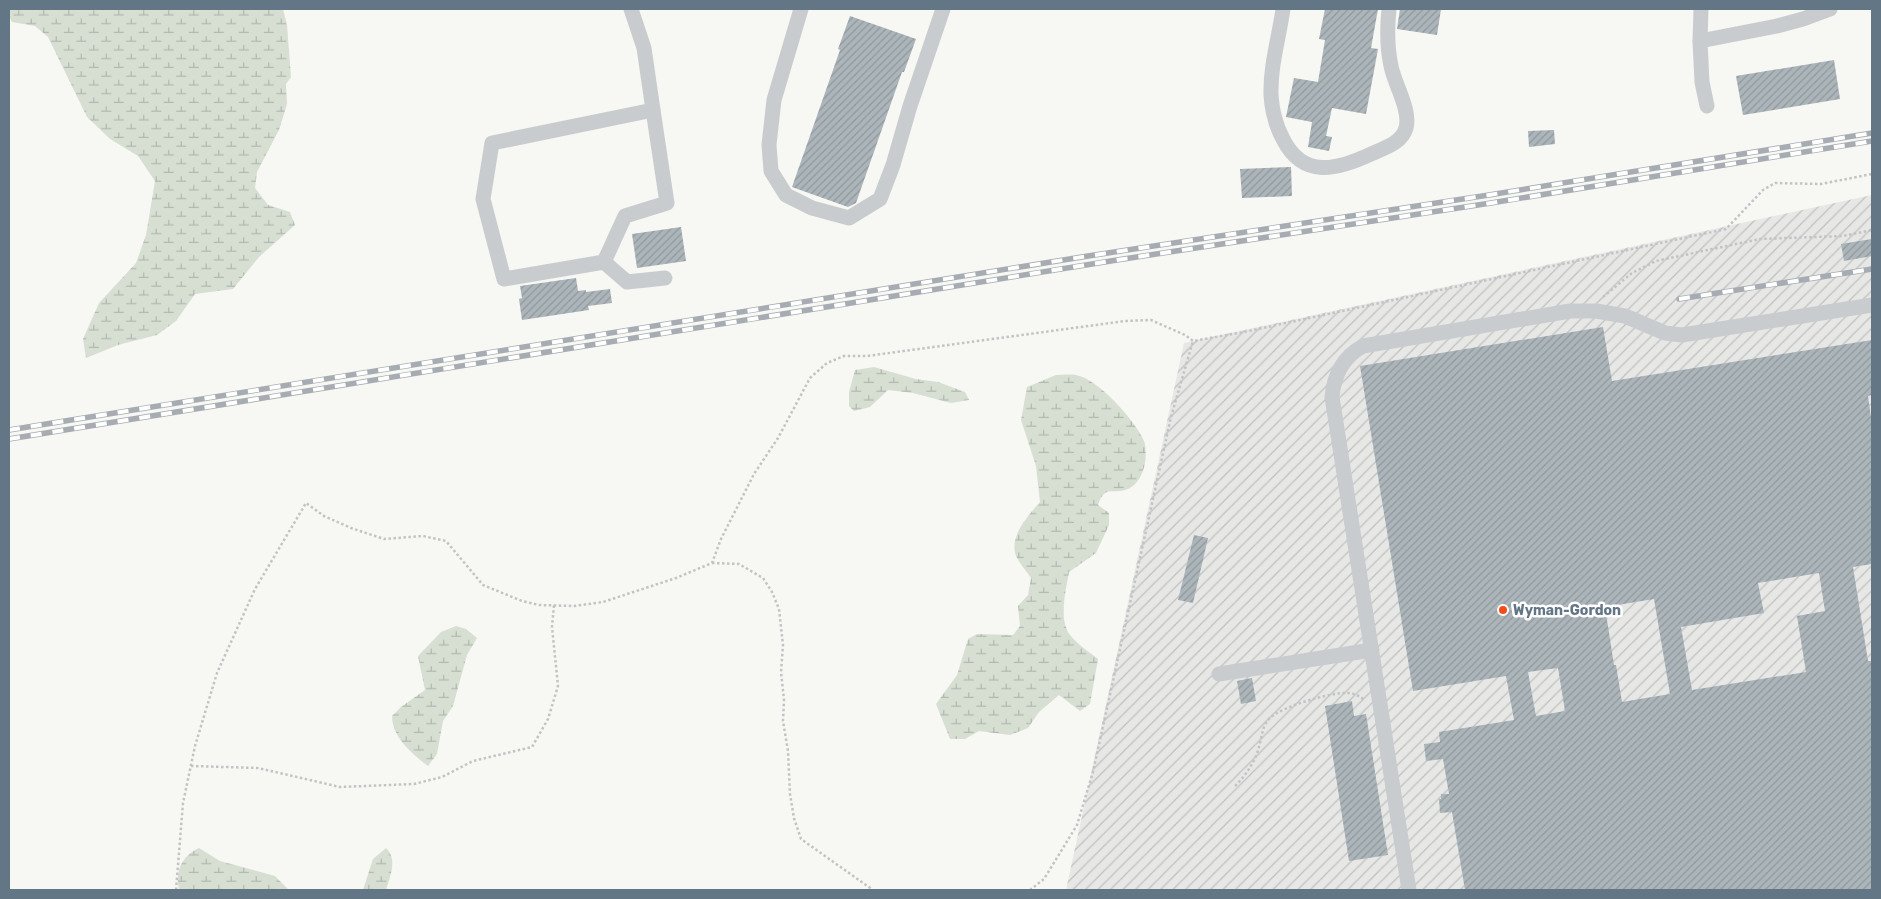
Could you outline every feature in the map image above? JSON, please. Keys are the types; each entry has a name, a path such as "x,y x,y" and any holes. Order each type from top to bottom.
{"lane":[{"path":"604,262 625,216 667,203 644,48 631,9"},
{"path":"801,9 774,100 769,145 771,171 786,194 812,208 849,218 880,199 893,166 910,106 943,9"},
{"path":"1283,9 1271,95 1277,128 1297,159 1310,166 1326,168 1351,163 1398,141 1406,128 1405,108 1391,65 1387,29 1390,9"},
{"path":"1701,9 1702,82 1707,106"},
{"path":"1700,41 1786,24 1830,9"},
{"path":"604,262 504,279 482,199 492,144 653,110"},
{"path":"604,262 627,282 665,278"},
{"path":"1409,890 1332,396 1337,372 1354,350 1363,346 1570,311 1583,310 1625,316 1664,333 1682,335 1872,305"},
{"path":"1219,674 1372,650"}],"path":[{"path":"712,563 721,539 754,474 782,430 810,378 826,364 844,356 867,356 1125,321 1151,320 1178,331 1193,341 1244,332 1726,228 1763,190 1775,183 1821,184 1872,174"},
{"path":"1583,310 1610,293 1632,273 1656,261 1760,239 1843,236 1872,230"},
{"path":"1030,890 1044,879 1077,825 1093,772 1171,417 1193,341"},
{"path":"176,890 183,803 191,766 217,672 255,589 306,503 324,516 351,528 384,539 423,536 446,541 483,585 522,601 538,605 574,606 603,602 676,578 712,563 739,564 763,578 772,592 779,610 783,645 781,672 784,700 783,721 788,751 790,794 794,818 801,839 873,890"},
{"path":"191,766 258,768 340,787 414,784 442,776 473,761 532,746 548,719 558,686 552,627 554,605"},
{"path":"1235,786 1245,776 1253,762 1259,748 1262,732 1269,718 1282,710 1326,696 1346,693 1356,694 1381,709"}],"shaded area":[{"name":"Wyman-Gordon","path":"1872,195 1872,890 1066,890 1184,343"}],"green space":[{"path":"9,9 283,9 287,25 291,77 286,84 287,104 279,130 257,172 255,188 268,205 290,212 295,225 259,257 233,289 195,294 176,321 157,335 118,345 86,358 83,339 99,303 136,263 146,235 155,181 138,156 110,139 87,117 48,37 35,26 12,22 9,16"},
{"path":"874,367 916,379 938,382 965,392 969,400 951,403 913,393 888,390 870,407 854,411 849,406 849,392 855,370"},
{"path":"1056,375 1076,375 1085,378 1105,392 1133,422 1144,441 1146,458 1141,476 1133,486 1125,490 1109,492 1103,495 1098,505 1109,513 1109,525 1096,553 1069,572 1064,604 1066,628 1076,642 1098,659 1090,704 1080,711 1059,695 1039,712 1028,728 1010,735 979,731 965,739 950,739 936,704 957,675 968,639 977,634 1013,635 1020,626 1018,606 1028,595 1031,578 1017,558 1015,543 1020,528 1040,502 1036,466 1021,420 1027,387"},
{"path":"456,626 466,629 477,638 467,655 453,706 443,721 437,754 428,766 399,738 395,731 392,716 425,690 418,656 441,632"},
{"path":"199,848 220,861 275,876 289,890 179,890 178,877 181,865 188,855"},
{"path":"386,848 392,857 392,863 386,890 363,890 373,859"}],"building":[{"path":"1325,9 1378,9 1371,48 1378,49 1366,114 1332,108 1326,136 1332,137 1329,151 1308,147 1312,122 1286,117 1294,78 1318,82 1325,40 1319,39"},
{"path":"1400,9 1441,9 1437,35 1397,29"},
{"path":"850,16 916,39 904,72 902,72 856,203 848,207 792,187"},
{"path":"1834,60 1840,99 1743,115 1736,76"},
{"path":"1554,130 1555,144 1529,147 1528,131"},
{"path":"1291,167 1292,196 1242,198 1240,169"},
{"path":"681,227 686,261 637,268 632,234"},
{"path":"1872,239 1872,256 1844,261 1841,244"},
{"path":"576,278 578,291 610,289 612,303 588,306 589,310 522,320 519,299 522,298 520,286"},
{"name":"Wyman-Gordon","path":"1603,327 1612,381 1872,340 1872,395 1868,396 1872,425 1872,564 1853,567 1868,661 1872,661 1872,890 1465,890 1452,812 1440,813 1439,799 1441,799 1441,794 1449,794 1443,759 1426,761 1424,744 1440,742 1439,732 1514,720 1506,676 1413,691 1360,366","holes":["1819,573 1825,611 1797,616 1806,672 1692,690 1681,627 1764,613 1758,583","1654,599 1670,694 1622,702 1605,607","1558,668 1565,711 1536,716 1528,672"]},
{"path":"1194,535 1208,538 1193,603 1178,600"},
{"path":"1252,678 1256,701 1241,704 1237,681"},
{"path":"1352,701 1354,716 1366,714 1388,855 1349,861 1325,706"}],"railway":[{"path":"9,430 1088,256 1489,195 1872,133"},
{"path":"9,439 1117,260 1491,203 1872,141"},
{"path":"1679,299 1872,269"}],"place":[{"name":"Wyman-Gordon","path":"1503,610"}]}
